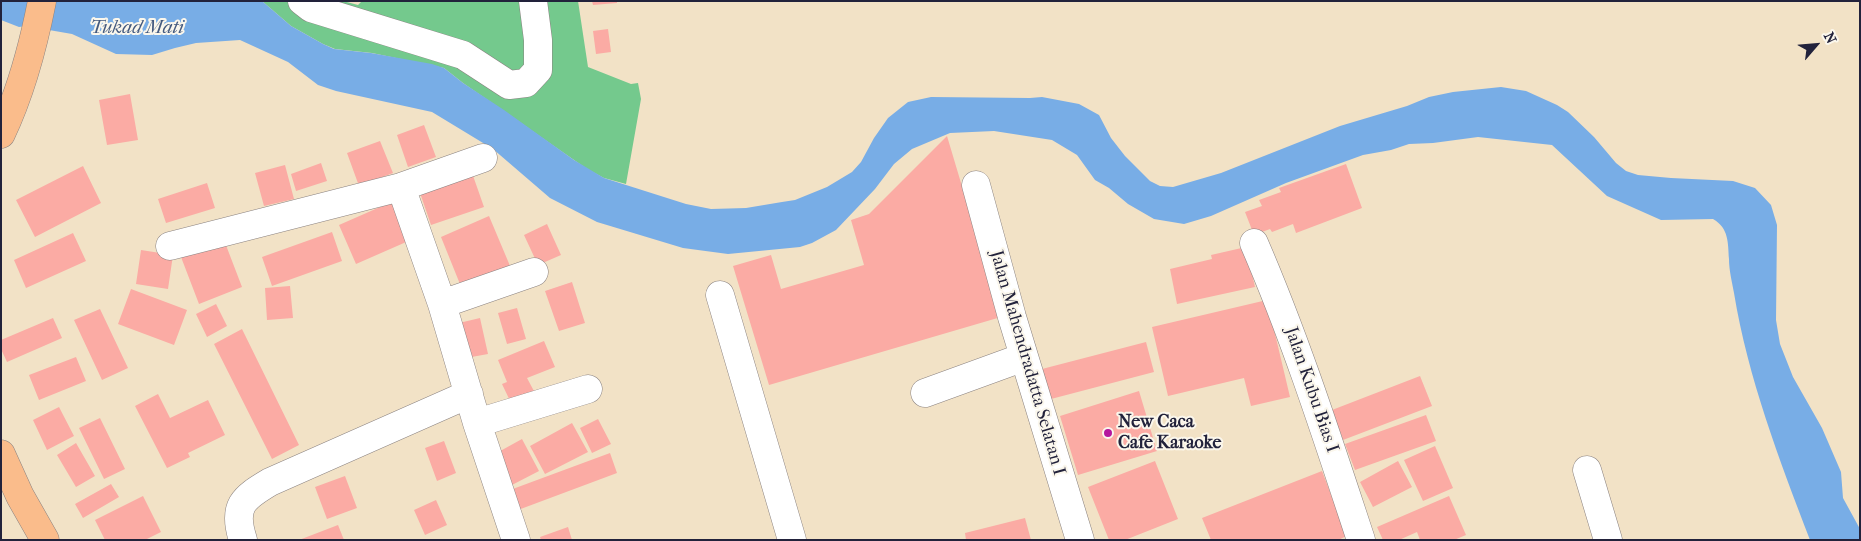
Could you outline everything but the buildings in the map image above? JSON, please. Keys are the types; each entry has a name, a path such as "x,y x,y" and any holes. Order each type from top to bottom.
{"main road":[{"path":"1,134 11,114 33,47 42,1"},
{"path":"1,454 20,496 44,540"}],"street":[{"path":"302,1 311,8 463,55 509,85 526,83 538,70 538,40 533,1"},
{"path":"170,246 401,187 483,158"},
{"name":"Jalan Mahendradatta Selatan I","path":"976,185 1024,357 1080,540"},
{"path":"401,187 442,304 477,423 516,540"},
{"name":"Jalan Kubu Bias I","path":"1254,243 1278,297 1317,404 1361,540"},
{"path":"442,304 534,272"},
{"path":"720,295 792,540"},
{"path":"925,393 1024,357"},
{"path":"477,423 588,389"},
{"path":"243,540 239,516 242,504 249,495 278,478 469,394"},
{"path":"1586,470 1608,540"}],"green space":[{"path":"262,1 343,1 358,5 362,1 578,1 588,67 631,84 638,83 641,99 626,184 604,178 587,169 444,68 372,53 335,49 291,26"}],"water":[{"name":"Tukad Mati","path":"1,1 262,1 291,26 334,49 371,53 432,64 444,68 574,160 604,178 686,204 711,209 746,208 795,200 827,187 852,172 861,162 888,118 908,102 931,97 1042,97 1079,104 1099,115 1111,138 1125,156 1150,181 1160,186 1173,187 1221,173 1340,126 1407,106 1429,97 1453,92 1501,87 1526,91 1568,112 1594,137 1616,163 1626,171 1638,175 1733,181 1755,188 1771,205 1777,225 1776,320 1780,344 1793,377 1822,428 1841,472 1843,498 1860,529 1860,540 1810,540 1776,449 1747,356 1730,272 1727,236 1722,227 1713,219 1661,220 1607,196 1552,145 1478,137 1409,144 1391,150 1363,155 1286,183 1211,216 1184,224 1154,219 1128,204 1109,188 1095,180 1077,155 1052,140 994,131 950,133 912,149 894,164 875,189 836,230 812,243 800,247 728,254 683,248 597,222 550,198 493,149 432,112 336,91 318,85 288,62 240,40 196,43 152,55 116,54 72,34 26,26 19,27 1,20"}],"place":[{"name":"New Caca Cafe Karaoke","path":"1108,433"}]}
